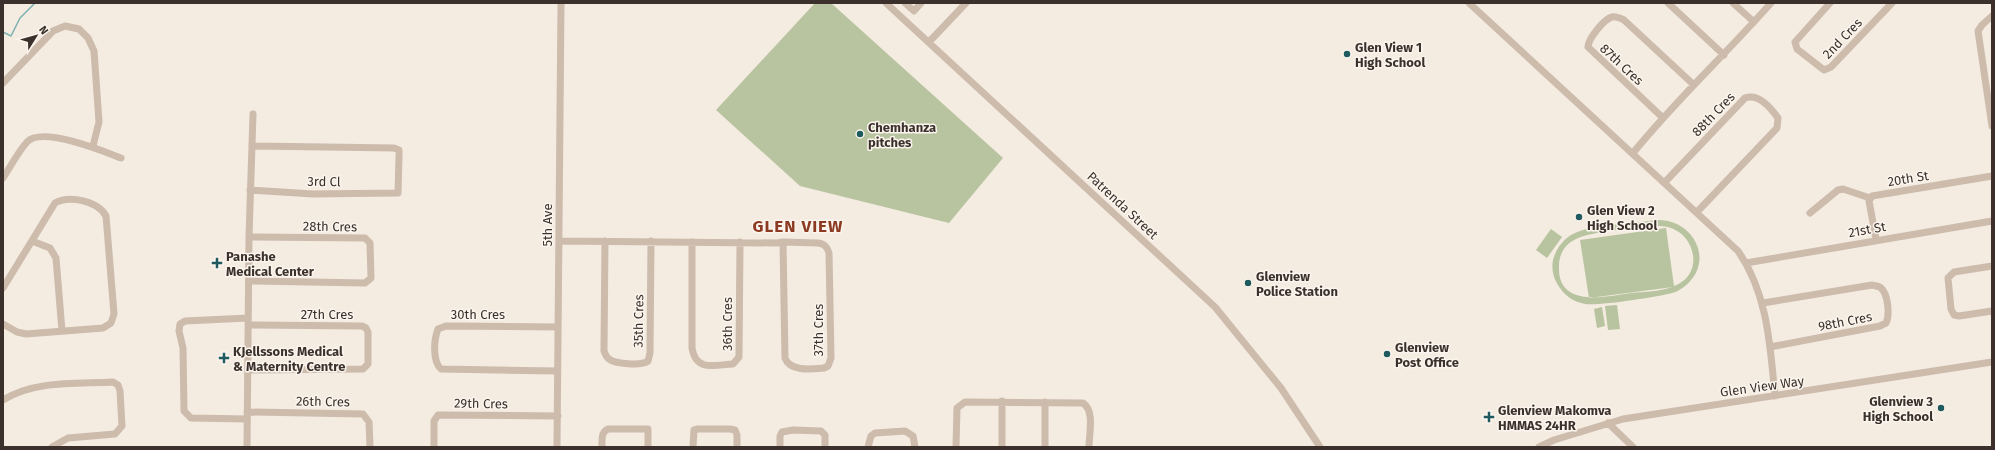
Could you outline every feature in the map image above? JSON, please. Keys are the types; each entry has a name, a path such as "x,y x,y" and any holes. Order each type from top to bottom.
{"street":[{"name":"5th Ave","path":"557,447 561,3"},
{"name":"Patrenda Street","path":"886,3 1215,307 1282,388 1320,447"},
{"path":"905,3 914,11 921,3"},
{"path":"929,42 966,3"},
{"path":"1469,3 1665,182 1738,252 1746,262 1763,304 1770,347 1775,396"},
{"path":"1668,3 1724,55"},
{"path":"1733,3 1754,22"},
{"path":"1633,153 1662,117 1724,55 1771,3"},
{"name":"2nd Cres","path":"1830,3 1795,42 1797,49 1824,70 1831,68 1892,3"},
{"path":"1992,16 1978,31 1992,126"},
{"name":"87th Cres","path":"1662,117 1588,47 1590,37 1608,19 1619,17 1624,20 1694,85"},
{"path":"3,83 53,31 65,26 79,28 88,38 94,51 100,122 93,146"},
{"name":"88th Cres","path":"1665,182 1745,98 1749,96 1758,97 1778,118 1777,128 1697,212"},
{"path":"247,447 249,237 254,114"},
{"path":"3,178 28,141 36,136 46,136 93,146 121,158"},
{"name":"3rd Cl","path":"250,190 313,194 398,193 399,150 394,148 252,146"},
{"name":"20th St","path":"1870,198 1874,195 1992,176"},
{"path":"1810,213 1838,190 1843,189 1870,198 1876,239"},
{"path":"3,288 51,207 61,200 68,199 100,208 106,216 113,321 103,328 26,334 16,332 3,324"},
{"name":"21st St","path":"1746,262 1876,239 1992,221"},
{"name":"28th Cres","path":"249,237 365,238 370,242 371,258 371,278 366,283 249,281"},
{"path":"32,241 50,248 56,258 62,332"},
{"path":"559,241 783,242"},
{"name":"35th Cres","path":"605,241 604,345 606,355 614,362 641,364 648,361 650,353 651,242"},
{"name":"36th Cres","path":"692,242 692,348 694,359 697,363 704,365 733,364 739,357 740,242"},
{"name":"37th Cres","path":"783,242 823,244 829,253 831,358 828,366 824,368 794,368 786,363 784,358 783,242"},
{"path":"1992,266 1954,272 1948,278 1951,309 1954,315 1959,316 1992,311"},
{"name":"98th Cres","path":"1763,304 1872,285 1878,286 1884,292 1889,315 1886,323 1880,326 1770,347"},
{"name":"27th Cres","path":"247,415 191,418 187,415 184,410 183,348 178,331 180,324 185,321 362,326 366,328 368,332 368,364 363,369 248,370"},
{"name":"30th Cres","path":"557,371 440,369 436,363 435,337 438,329 446,326 558,327"},
{"name":"Glen View Way","path":"1539,447 1623,419 1992,362"},
{"path":"3,400 15,392 30,387 113,382 118,384 120,391 122,426 119,431 115,434 68,438 52,447"},
{"path":"1002,401 1002,447"},
{"path":"956,447 957,408 965,402 1002,401 1083,403 1089,408 1089,447"},
{"path":"1045,402 1045,447"},
{"name":"26th Cres","path":"247,415 363,414 369,422 370,447"},
{"name":"29th Cres","path":"434,447 434,421 438,415 558,416"},
{"path":"1608,423 1633,447"},
{"path":"602,447 602,434 608,429 648,429 648,447"},
{"path":"693,447 694,430 698,429 735,430 737,435 737,447"},
{"path":"780,447 780,436 782,432 793,430 822,431 825,435 825,447"},
{"path":"868,447 871,436 879,431 905,430 913,436 914,447"}],"green space":[{"name":"Chemhanza pitches","path":"815,3 831,3 1003,158 949,223 800,186 716,110"},
{"path":"1656,220 1669,221 1680,226 1690,233 1696,243 1699,254 1699,265 1694,276 1685,286 1676,292 1665,295 1602,304 1585,304 1578,302 1562,291 1555,278 1552,264 1558,248 1566,239 1573,234 1590,228","holes":["1657,226 1670,228 1680,233 1688,241 1692,251 1693,261 1691,271 1685,280 1674,286 1666,228 1580,240 1589,297 1574,294 1566,288 1560,279 1560,257 1563,250 1572,241 1583,236 1603,232","1673,287 1652,291 1595,297"]},
{"path":"1551,229 1562,237 1547,258 1536,250"},
{"path":"1617,305 1620,329 1608,330 1605,306"},
{"path":"1602,307 1605,326 1597,328 1594,309"}],"waterway":[{"path":"3,32 11,36 20,18 35,3"}],"place":[{"name":"Glen View 1 High School","path":"1347,54"},
{"name":"Chemhanza pitches","path":"860,134"},
{"name":"Glen View 2 High School","path":"1579,217"},
{"name":"Panashe Medical Center","path":"217,263"},
{"name":"Glenview Police Station","path":"1248,283"},
{"name":"Glenview Post Office","path":"1387,354"},
{"name":"KJellssons Medical & Maternity Centre","path":"224,358"},
{"name":"Glenview 3 High School","path":"1941,408"},
{"name":"Glenview Makomva HMMAS 24HR","path":"1489,417"}],"district":[{"name":"GLEN VIEW","path":"798,226"}]}
